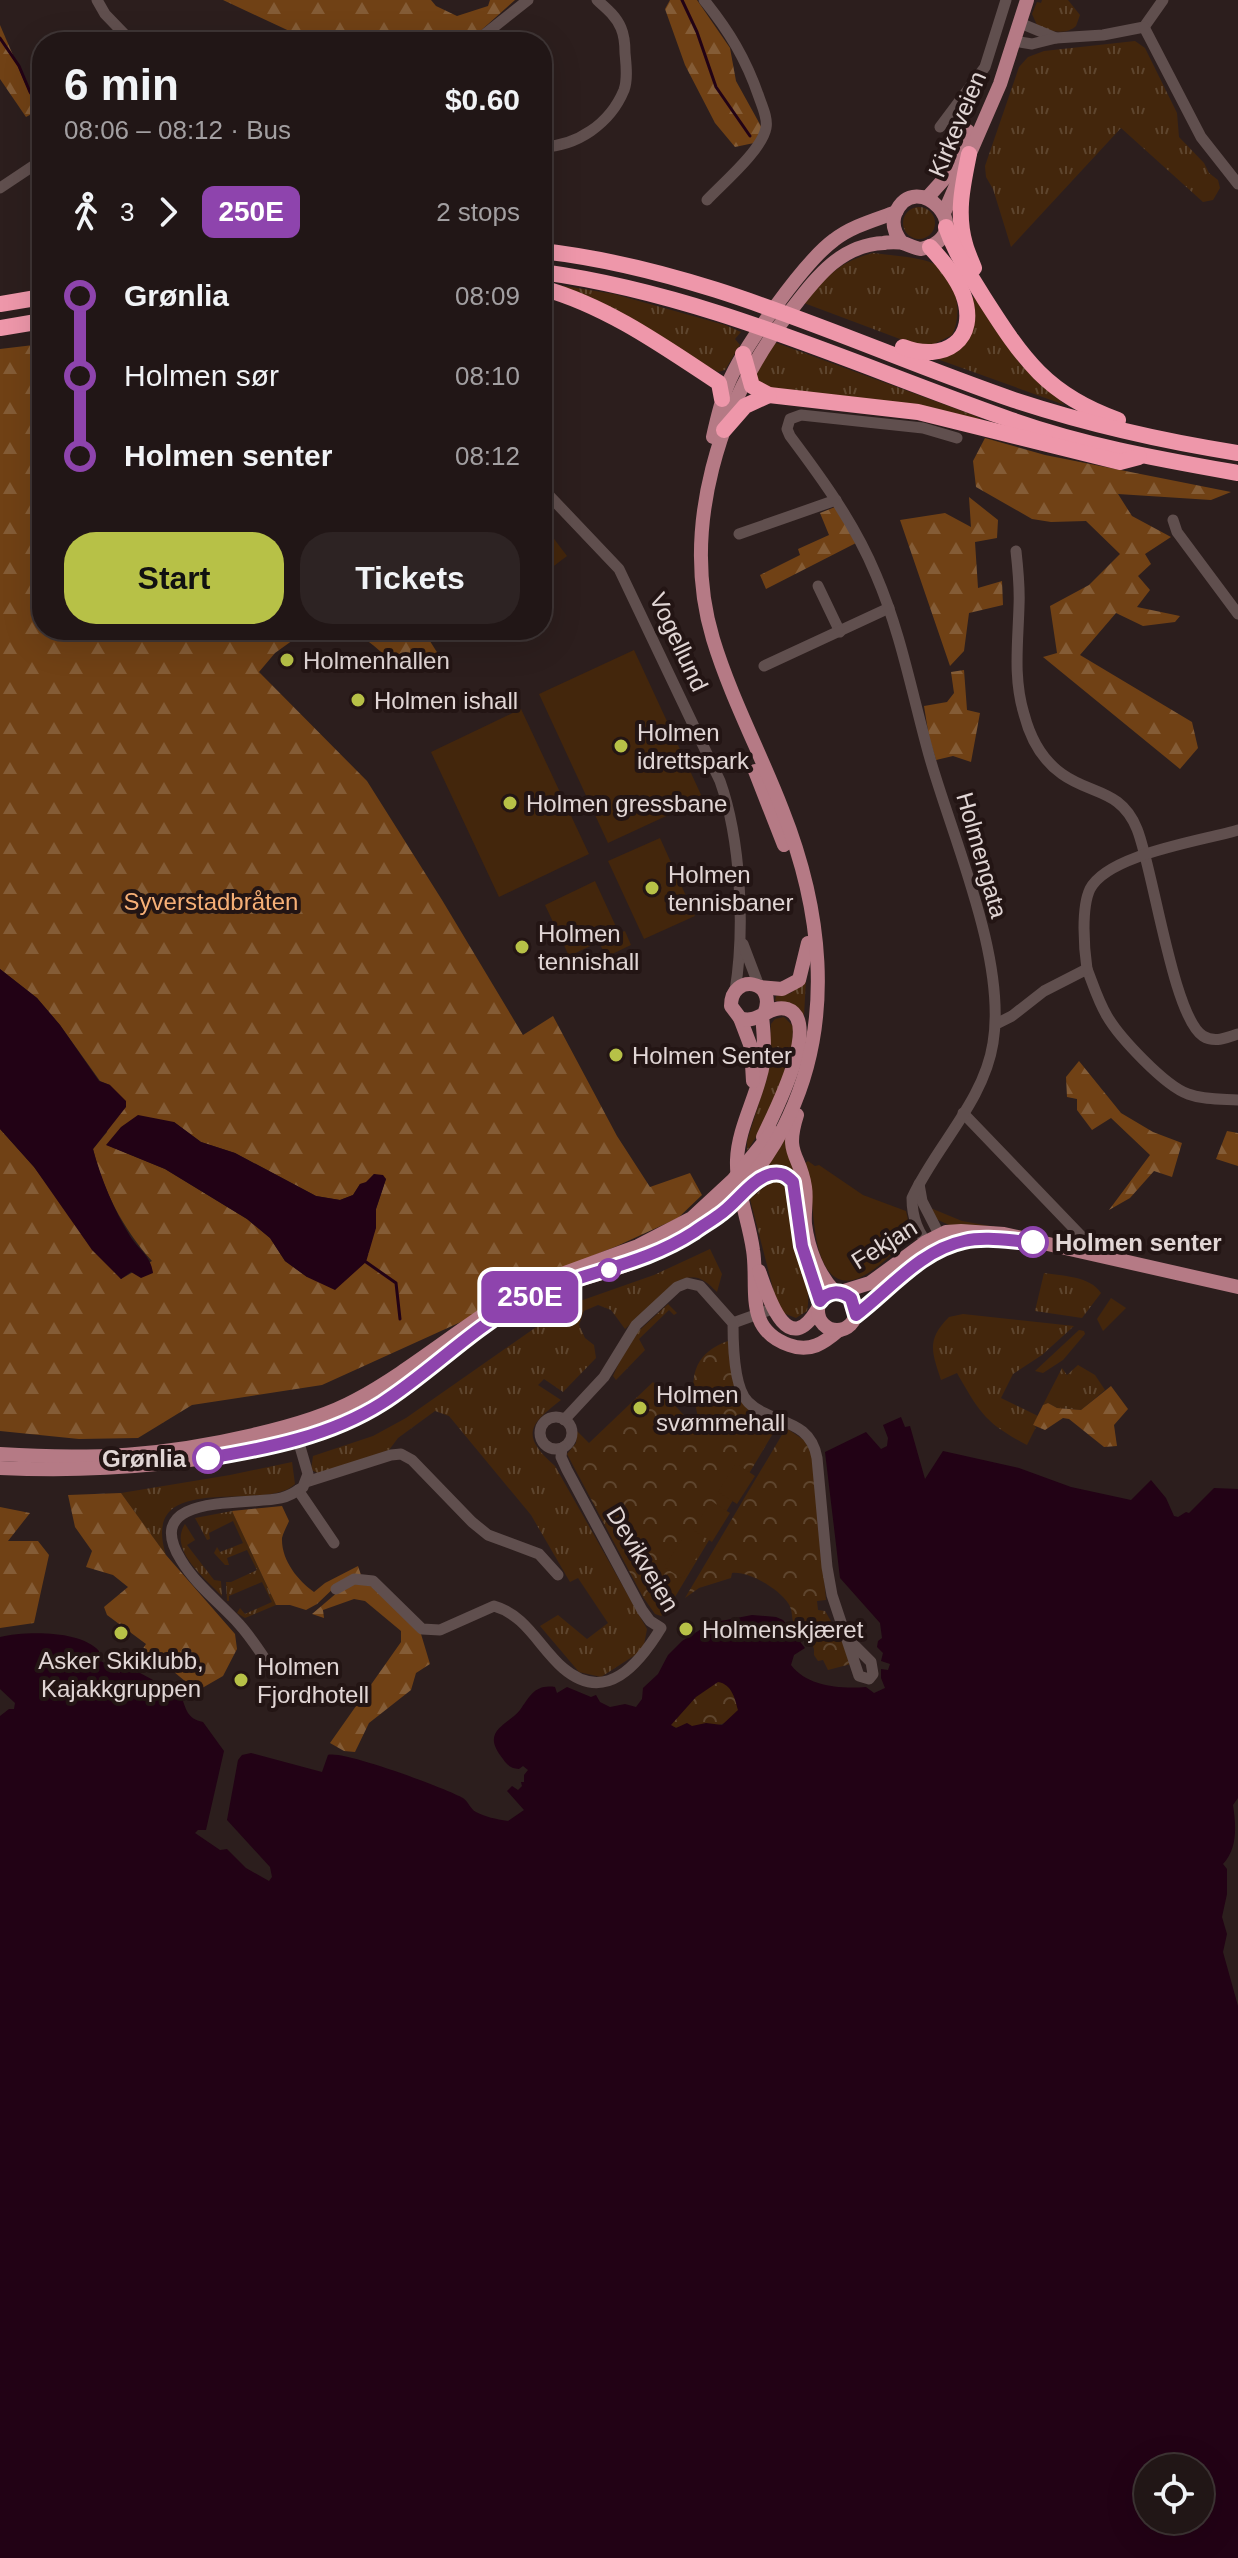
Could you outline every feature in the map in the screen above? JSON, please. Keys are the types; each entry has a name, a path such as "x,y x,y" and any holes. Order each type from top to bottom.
{"highway":[{"path":"969,154 960,217 981,293"},
{"path":"945,220 957,255 1024,357 1046,381 1068,398 1116,419 1192,445"},
{"path":"814,322 850,327 913,351 940,353 952,347 964,329 967,314 963,295 945,263 930,247"},
{"path":"552,252 614,261 704,284 814,322 1013,399 1109,427 1238,453"},
{"path":"552,274 610,283 735,317 1005,418 1145,456 1238,473"},
{"path":"552,292 618,319 723,387 747,376"},
{"path":"0,304 32,299"},
{"path":"0,328 32,323"},
{"path":"743,354 747,376 755,389 769,395 918,412 1120,462 1145,456"},
{"path":"724,430 745,406 769,395"}],"main road":[{"name":"Kirkeveien","path":"945,220 969,154 1000,84 1027,0"},
{"name":"Kirkeveien","path":"927,198 950,170 995,73 1011,47"},
{"path":"760,1147 783,1110 801,1057 808,1017 808,943 801,900 789,857 718,675 701,614 697,572 701,492 723,387 788,291 831,242 853,229 896,212 909,199 927,198 938,204 945,220 938,242 930,247 911,248 902,243 865,245 838,257 819,275 773,333 747,376 724,430 711,473 704,514 702,562 705,600 713,639 782,810 801,863 813,913 818,972 817,1009 802,1101 792,1133 792,1149 805,1185 805,1223 809,1245 818,1269 838,1292 851,1298 856,1315 850,1325 821,1344 797,1348 771,1336 765,1311"},
{"path":"896,212 894,228 902,243"},
{"path":"752,1101 752,1056 740,1018 731,1006 735,991 742,985 782,989 799,980 808,943"},
{"path":"760,986 767,995 768,1005 763,1015 762,1073 739,1145 737,1163 754,1259 755,1299 781,1323 797,1328 811,1320 819,1306 838,1292"},
{"path":"0,1468 54,1470 147,1466 217,1456 296,1432 368,1393 528,1287 665,1233 729,1197 749,1176 784,1093 800,1031 795,1016 789,1010 775,1009 747,1021 740,1018"},
{"path":"0,1454 83,1458 152,1454 342,1424 381,1404 520,1302 556,1286 634,1262 676,1242 710,1219 770,1151 786,1124 804,1078"},
{"path":"749,1176 785,1174 793,1182 802,1246 821,1323 839,1330"},
{"name":"Fekjan","path":"838,1292 870,1283 935,1244 976,1239 1045,1243 1238,1287"},
{"name":"Fekjan","path":"856,1315 935,1244"}],"street":[{"path":"97,0 105,14 122,32"},
{"path":"488,32 528,0"},
{"path":"552,147 560,147 585,135 606,119 624,88 626,62 622,29 597,0"},
{"path":"704,0 736,41 764,114 766,128 755,149 707,200"},
{"path":"940,127 985,67 1006,0"},
{"path":"1011,47 1144,27 1163,0"},
{"path":"1020,23 1056,38"},
{"path":"1144,27 1201,137 1238,184"},
{"path":"0,188 32,167"},
{"name":"Holmengata","path":"935,1244 919,1183 988,1066 996,1024 992,976 977,908 930,757 904,652 889,608 862,543 787,429 790,419 801,415 876,421 923,428 957,438"},
{"name":"Vogellund","path":"552,499 619,569 720,781 733,821 740,935 735,991"},
{"path":"739,534 836,500"},
{"path":"1173,520 1177,532 1238,614"},
{"path":"1016,551 1020,604 1017,683 1033,739 1050,765 1064,776 1109,795 1123,806 1138,830 1173,972 1191,1019 1204,1036 1214,1039 1238,1034"},
{"path":"818,586 840,632"},
{"path":"764,666 889,608"},
{"path":"1238,830 1145,854 1110,870 1090,889 1086,903 1085,953 1087,969 1105,1014 1165,1082 1189,1095 1238,1100"},
{"name":"Vogellund","path":"740,935 760,986"},
{"path":"996,1024 1012,1016 1044,991 1087,969"},
{"path":"963,1113 1086,1241"},
{"name":"Devikveien","path":"564,1420 604,1377 636,1325 677,1287 695,1283 733,1323"},
{"path":"765,1311 733,1323 733,1347 740,1384 748,1402 805,1433 812,1441 817,1458 827,1567 835,1607 848,1639"},
{"name":"Devikveien","path":"336,1589 354,1579 373,1581 422,1629 431,1632 494,1606 507,1609 518,1617 562,1667 576,1677 602,1683 615,1679 638,1660 661,1628 650,1621 624,1579 561,1457 562,1448 572,1437 571,1427 564,1420 549,1419 540,1432 547,1446 562,1448"},
{"path":"296,1432 307,1468 302,1486 334,1543"},
{"path":"265,1659 242,1627 183,1563 171,1540 171,1531 178,1517 199,1506 280,1498 302,1486 401,1454 412,1460 488,1535 539,1554 558,1575"}],"green space":[{"path":"223,0 431,0 436,6 457,16 488,6 490,0 515,0 479,32 292,32"},
{"path":"670,0 697,0 730,48 736,81 762,128 754,143 735,147 715,123 685,65 665,9"},
{"path":"1042,0 1068,0 1080,15 1076,26 1062,32 1037,25 1032,14 1037,2 1041,3"},
{"path":"0,25 32,99 32,114 26,117 0,79"},
{"path":"1135,41 1145,48 1177,113 1179,137 1218,180 1220,188 1213,200 1203,202 1121,128 1011,247 993,189 986,177 985,166 1019,67 1028,57 1044,51"},
{"path":"919,207 930,212 935,223 930,234 919,239 908,234 903,223 908,212"},
{"path":"873,253 910,257 939,267 952,284 955,294 957,316 952,335 934,344 916,345 804,303 842,266"},
{"path":"559,285 614,294 725,325 741,332 735,339 740,345 725,370 718,372"},
{"path":"972,297 1021,365 1065,405 937,359 950,354"},
{"path":"774,342 989,423 764,387 753,379"},
{"name":"Syverstadbråten","path":"32,345 32,640 293,640 275,653 259,672 367,781 523,1035 553,1016 617,1136 650,1187 690,1173 702,1195 678,1218 530,1281 474,1316 322,1385 192,1405 138,1438 79,1439 0,1431 0,1129 34,1167 121,1279 152,1261 115,1208 93,1149 107,1132 110,1085 100,1081 37,998 0,969 0,349","holes":["174,1122 201,1142 235,1153 316,1196 340,1200 353,1195 360,1184 366,1183 374,1174 386,1179 376,1209 376,1228 307,1277 285,1261 270,1238 247,1219 165,1169 107,1145"]},
{"path":"985,438 1045,455 1231,492 1211,500 1118,494 1132,516 1171,537 1145,554 1151,564 1138,576 1150,590 1137,607 1180,616 1175,622 1143,626 1116,613 1080,655 1192,722 1198,748 1180,769 1043,657 1057,653 1050,606 1089,585 1120,554 1086,521 1032,519 976,487 973,461"},
{"path":"969,497 998,520 997,538 975,542 978,588 1002,581 1003,605 969,613 964,651 950,666 900,520 945,513 971,527"},
{"path":"835,507 856,543 766,589 760,575 800,555 798,549 829,535 820,513"},
{"path":"552,536 567,556 552,567"},
{"path":"366,640 429,640 445,665 411,669 388,658"},
{"name":"Holmen idrettspark","path":"634,650 703,799 608,843 539,694"},
{"path":"964,670 967,710 980,713 971,762 953,756 936,760 924,706 947,702 954,693 951,672"},
{"name":"Holmen gressbane","path":"521,709 589,854 499,897 431,752"},
{"name":"Holmen tennisbaner","path":"660,838 695,916 644,939 608,861"},
{"path":"595,881 619,933 625,931 631,945 606,957 599,942 569,956 545,905"},
{"path":"806,979 804,1016 791,1003 775,1001 776,996 791,993"},
{"path":"784,1017 793,1026 792,1055 762,1128 747,1151 747,1141 767,1078 771,1024 775,1019"},
{"path":"1079,1061 1121,1113 1153,1132 1182,1143 1172,1177 1154,1171 1130,1198 1109,1210 1150,1155 1111,1118 1092,1130 1077,1110 1077,1099 1067,1097 1066,1077"},
{"path":"1227,1131 1238,1133 1238,1166 1216,1159"},
{"path":"786,1135 794,1172 779,1165 766,1168"},
{"path":"808,1161 863,1195 906,1211 911,1232 909,1239 860,1277 841,1280 831,1274 824,1264 816,1237 811,1191 804,1164"},
{"path":"776,1181 787,1187 789,1192 793,1235 808,1290 807,1311 796,1318 783,1313 777,1304 750,1199"},
{"path":"928,1207 962,1221 1023,1232 949,1225 936,1219"},
{"path":"710,1249 722,1274 717,1292 700,1279 691,1277 680,1280 625,1329 611,1310 598,1305 584,1311 579,1325 585,1338 594,1345 596,1358 563,1392 544,1379 538,1385 561,1400 536,1424 533,1438 555,1466 647,1629 643,1650 601,1677 579,1672 540,1626 558,1615 587,1639 608,1623 578,1578 570,1582 531,1515 449,1416 435,1411 398,1438 389,1450 320,1474 311,1470 313,1456 373,1436 406,1418 552,1316 580,1301 654,1275"},
{"path":"1044,1273 1083,1280 1101,1293 1082,1318 1035,1311"},
{"path":"1111,1298 1126,1308 1103,1331 1097,1319"},
{"path":"668,1304 677,1313 674,1315 669,1310 639,1339 645,1350 616,1380 613,1376 630,1339"},
{"path":"963,1314 1074,1326 1042,1355 1013,1374 1001,1398 1038,1416 1027,1445 985,1416 957,1373 941,1380 934,1354 934,1340 949,1317"},
{"path":"1079,1330 1085,1334 1063,1360 1043,1373 1035,1371"},
{"path":"728,1341 736,1386 778,1425 661,1616 655,1614 643,1597 567,1454 576,1443 577,1431 589,1443 653,1382 694,1426 700,1424 694,1398 694,1375 704,1355"},
{"path":"1078,1365 1095,1375 1105,1390 1081,1410 1057,1408 1048,1403 1043,1405 1062,1368 1067,1375"},
{"path":"1111,1386 1128,1409 1114,1425 1117,1446 1104,1447 1069,1419 1063,1418 1045,1430 1033,1425 1043,1405 1048,1403 1057,1408 1081,1410"},
{"path":"786,1428 804,1440 813,1455 826,1600 817,1601 818,1610 825,1611 842,1640 851,1664 828,1670 823,1660 818,1661 814,1655 807,1632 799,1633 796,1629 788,1603 763,1582 732,1573 731,1578 699,1588 685,1598"},
{"path":"292,1462 295,1484 280,1492 209,1498 187,1502 170,1511 162,1528 166,1555 121,1493 230,1475"},
{"path":"736,1463 755,1476 737,1504 718,1492"},
{"path":"121,1493 166,1555 235,1634 237,1649 223,1676 197,1691 168,1667 138,1656 146,1644 107,1615 104,1607 128,1587 113,1575 86,1567 92,1551 75,1527 68,1495"},
{"path":"711,1501 730,1513 712,1542 693,1530"},
{"path":"282,1506 289,1521 282,1538 284,1554 297,1576 308,1587 314,1592 358,1566 361,1575 338,1584 306,1610 276,1605 232,1511"},
{"path":"0,1507 30,1513 8,1541 38,1541 49,1555 34,1623 0,1628"},
{"path":"232,1511 276,1605 245,1618 237,1613 240,1608 245,1614 272,1602 262,1582 229,1596 227,1601 226,1582 257,1570 247,1550 227,1558 229,1565 225,1565 214,1553 217,1547 220,1552 243,1543 233,1521 209,1533 210,1539 207,1540 195,1518"},
{"path":"185,1524 195,1540 187,1545 214,1580 221,1581 222,1596 185,1554 181,1534"},
{"path":"682,1540 700,1552 683,1579 664,1567"},
{"path":"357,1582 374,1585 421,1634 430,1664 416,1673 411,1690 369,1723 355,1752 344,1751 330,1743 401,1642 401,1631 365,1601 354,1599 323,1610 324,1618 312,1614 339,1591"},
{"path":"703,1629 734,1693 741,1715 717,1726 694,1729 644,1721"}],"shaded area":[{"path":"0,969 37,998 99,1081 110,1085 126,1101 126,1107 93,1149 113,1205 130,1236 147,1258 153,1273 141,1278 131,1272 121,1279 92,1250 34,1167 0,1129"},
{"path":"138,1115 174,1122 201,1142 235,1153 316,1196 340,1200 353,1195 360,1184 374,1174 383,1175 386,1179 376,1209 376,1228 366,1262 335,1290 307,1277 285,1261 270,1238 247,1219 165,1169 106,1145 121,1127"},
{"path":"901,1417 905,1427 910,1426 925,1479 943,1451 1019,1468 1071,1487 1131,1500 1151,1480 1166,1498 1174,1516 1178,1517 1189,1513 1214,1488 1238,1489 1238,1798 1233,1805 1234,1844 1223,1864 1227,1869 1227,1894 1222,1917 1227,1934 1223,1952 1238,2006 1238,2558 0,2558 0,1716 14,1709 15,1703 0,1689 0,1637 38,1633 79,1639 91,1644 99,1651 98,1659 119,1673 127,1666 181,1695 190,1716 203,1722 224,1751 206,1830 195,1833 220,1850 227,1849 246,1868 269,1881 272,1877 270,1867 227,1820 238,1760 242,1755 251,1753 322,1772 328,1755 353,1758 436,1786 463,1798 476,1812 508,1821 524,1810 507,1791 512,1786 518,1790 522,1786 528,1770 523,1766 519,1769 508,1765 495,1747 495,1734 534,1692 542,1687 555,1687 557,1693 567,1687 591,1697 596,1695 600,1702 610,1707 625,1704 636,1707 642,1699 643,1688 658,1674 668,1655 682,1641 711,1623 752,1615 776,1617 783,1620 805,1648 794,1655 791,1665 806,1678 834,1686 866,1687 874,1693 885,1688 881,1669 888,1670 890,1664 881,1661 883,1653 877,1647 882,1638 880,1623 840,1578 825,1452 866,1432 881,1449 887,1446 888,1438 883,1425","holes":["718,1682 730,1689 738,1710 722,1725 706,1723 692,1726 687,1723 676,1728 671,1725 696,1697"]}],"waterway":[{"path":"682,0 716,87 750,136"},
{"path":"0,38 19,66 32,95"},
{"path":"366,1262 396,1283 400,1319"}],"bus line":[{"name":"250E","path":"208,1458 298,1439 355,1418 396,1394 520,1302 556,1286 634,1262 676,1242 719,1216 773,1173 785,1174 793,1182 798,1230 820,1301 829,1293 847,1294 854,1303 856,1315 935,1250 976,1239 1033,1242"}],"place":[{"name":"Holmenhallen","path":"287,660"},
{"name":"Holmen ishall","path":"358,700"},
{"name":"Holmen idrettspark","path":"621,746"},
{"name":"Holmen gressbane","path":"510,803"},
{"name":"Holmen tennisbaner","path":"652,888"},
{"name":"Holmen tennishall","path":"522,947"},
{"name":"Holmen Senter","path":"616,1055"},
{"name":"Holmen senter","path":"1033,1242"},
{"name":"Holmen svømmehall","path":"640,1408"},
{"name":"Grønlia","path":"208,1458"},
{"name":"Holmenskjæret","path":"686,1629"},
{"name":"Asker Skiklubb, Kajakkgruppen","path":"121,1633"},
{"name":"Holmen Fjordhotell","path":"241,1680"}]}
